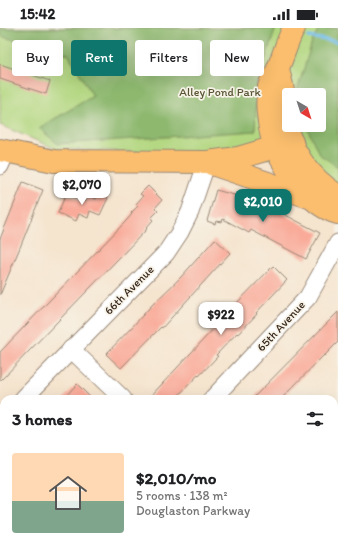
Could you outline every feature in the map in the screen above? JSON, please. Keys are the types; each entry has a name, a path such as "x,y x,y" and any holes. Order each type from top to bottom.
{"main road":[{"path":"294,28 287,41 278,69 269,87 267,107 282,138 290,171 314,199 330,211 338,213"},
{"path":"207,162 232,146 282,138"},
{"path":"282,138 309,173 318,182 338,196"},
{"path":"2,156 54,161 207,162 314,199"}],"street":[{"name":"66th Avenue","path":"28,395 166,253 180,232 190,212 207,162"},
{"name":"65th Avenue","path":"216,395 308,296 338,243"},
{"path":"71,349 119,395"}],"green space":[{"name":"Alley Pond Park","path":"0,28 338,28 338,185 266,157 56,149 0,125"},
{"path":"0,28 276,28 264,62 264,40 210,40 210,76 259,76 257,82 255,131 58,144 39,128 93,96 81,76 127,76 127,40 71,40 71,59 68,54 63,53 63,40 15,40 0,36"},
{"path":"319,28 338,28 338,167 319,154 309,132 326,132 326,88 298,88 312,42"}],"building":[{"path":"0,64 12,68 12,76 35,76 50,81 46,94 0,79"},
{"path":"23,182 43,190 0,295 0,239"},
{"path":"148,186 162,200 155,208 158,211 151,218 153,220 146,228 147,229 0,381 0,352 126,221 138,206 136,204 143,196 140,194"},
{"path":"216,190 245,198 270,211 272,208 320,233 306,259 251,230 249,233 223,219 222,222 216,221 215,224 207,221"},
{"path":"98,193 108,198 100,215 90,211 88,218 79,214 76,221 58,213 66,194 85,202 88,195 96,199"},
{"path":"215,239 230,253 162,328 161,327 121,368 106,354 152,305 181,277"},
{"path":"273,266 287,280 256,313 257,314 216,355 218,356 179,395 152,395 232,309"},
{"path":"338,312 338,342 285,395 256,395"},
{"path":"77,384 88,395 67,395"}],"waterway":[{"path":"309,37 338,42"}]}
